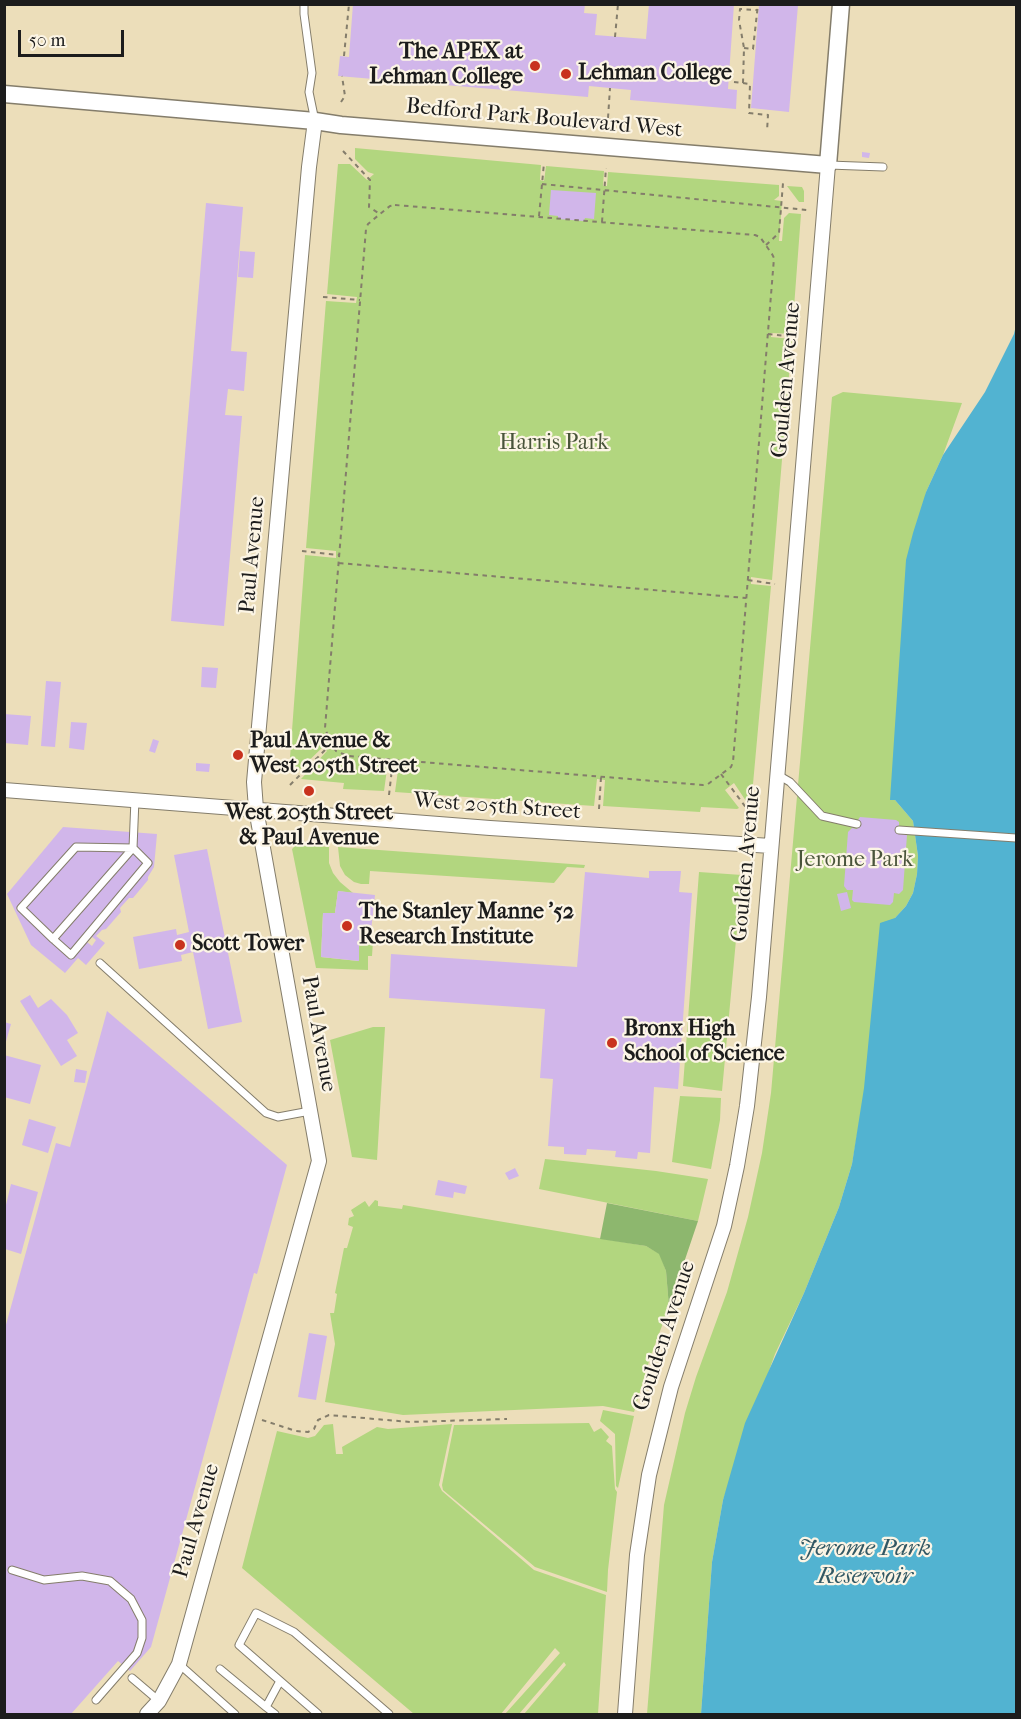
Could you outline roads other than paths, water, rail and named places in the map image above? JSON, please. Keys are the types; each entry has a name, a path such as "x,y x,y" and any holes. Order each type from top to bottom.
{"street":[{"name":"Goulden Avenue","path":"625,1714 637,1555 649,1475 671,1388 724,1226 752,1071 842,4"},
{"name":"Bedford Park Boulevard West","path":"4,94 340,125 828,165"},
{"name":"Paul Avenue","path":"147,1714 159,1701 179,1664 319,1161 256,809 255,769 315,121"},
{"name":"West 205th Street","path":"4,790 490,828 771,846"}],"lane":[{"path":"304,4 312,73 309,92 315,121"},
{"path":"828,165 883,167"},
{"path":"777,775 790,782 822,816 857,824"},
{"path":"53,939 133,848 135,799"},
{"path":"899,830 1017,838"},
{"path":"76,847 133,848 148,863 71,955 21,909 76,847"},
{"path":"100,963 266,1113 278,1117 310,1111"},
{"path":"12,1569 44,1580 82,1576 110,1581 131,1599 142,1620 142,1638 137,1653 96,1700"},
{"path":"318,1714 238,1645 256,1613 294,1632 389,1714"},
{"path":"179,1664 235,1714"},
{"path":"220,1669 274,1714"},
{"path":"132,1678 159,1701"},
{"path":"266,1707 280,1681"}],"water":[{"name":"Jerome Park Reservoir","path":"1016,325 1016,1714 701,1714 712,1562 723,1500 745,1423 804,1293 839,1207 852,1164 864,1088 880,923 895,918 906,906 913,893 917,874 918,856 913,821 895,800 890,800 906,560 926,492 943,455 985,392 1014,334"}],"place":[{"name":"The APEX at Lehman College","path":"535,66"},
{"name":"Lehman College","path":"566,74"},
{"name":"Paul Avenue & West 205th Street","path":"238,755"},
{"name":"West 205th Street & Paul Avenue","path":"309,791"},
{"name":"The Stanley Manne '52 Research Institute","path":"347,926"},
{"name":"Scott Tower","path":"180,945"},
{"name":"Bronx High School of Science","path":"612,1043"}],"park label":[{"name":"Harris Park","path":"554,444"},
{"name":"Jerome Park","path":"855,861"}]}
